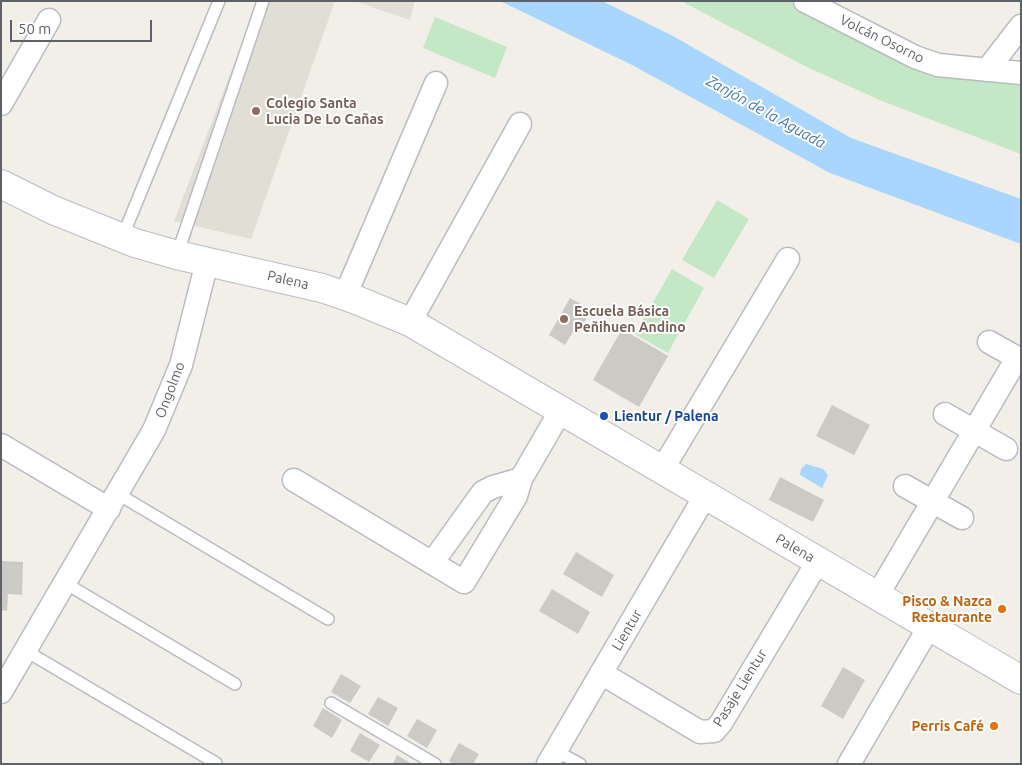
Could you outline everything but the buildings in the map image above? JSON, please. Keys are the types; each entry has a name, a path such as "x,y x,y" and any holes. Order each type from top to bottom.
{"street":[{"name":"Volcán Osorno","path":"805,1 838,8 915,57 938,65 1021,74"},
{"path":"1,104 49,20"},
{"path":"987,70 1021,26"},
{"path":"345,296 436,84"},
{"path":"410,322 520,124"},
{"name":"Palena","path":"1,184 53,210 122,238 178,255 287,279 345,296 410,322 877,596 1018,674"},
{"path":"662,470 788,259"},
{"name":"Ongolmo","path":"1,692 154,430 169,398 181,365 207,262"},
{"path":"877,596 974,430 1019,359 989,342"},
{"path":"294,480 464,582 516,496 521,479 561,410"},
{"path":"945,414 1006,449"},
{"path":"1,445 113,502"},
{"path":"432,563 483,492 521,479"},
{"path":"905,486 962,518"},
{"name":"Lientur","path":"552,757 705,496"},
{"name":"Pasaje Lientur","path":"601,673 700,732 714,731 721,723 818,561"},
{"path":"849,764 929,626"}],"lane":[{"path":"122,238 219,1"},
{"path":"178,255 263,1"},
{"path":"113,502 328,619"},
{"path":"65,583 235,684"},
{"path":"26,651 216,763"},
{"path":"331,703 435,764"},
{"path":"552,757 580,764"}],"shaded area":[{"name":"Colegio Santa Lucia De Lo Cañas","path":"258,1 335,1 251,239 174,221"},
{"path":"354,1 415,1 410,20"}],"green space":[{"path":"681,1 791,1 919,64 1021,82 1021,154 882,101 807,67"},
{"path":"435,17 507,47 495,78 423,48"},
{"path":"717,200 749,219 714,278 682,260"},
{"path":"672,269 704,288 668,353 635,334"}],"water":[{"name":"Zanjón de la Aguada","path":"500,1 602,1 673,36 851,138 1021,199 1021,244 830,173 632,65"},
{"path":"806,464 823,469 828,475 822,488 800,475 801,469"}],"place":[{"name":"Colegio Santa Lucia De Lo Cañas","path":"256,111"},
{"name":"Escuela Básica Peñihuen Andino","path":"564,319"},
{"name":"Lientur / Palena","path":"604,416"},
{"name":"Pisco & Nazca Restaurante","path":"1002,609"},
{"name":"Perris Café","path":"994,726"}]}
